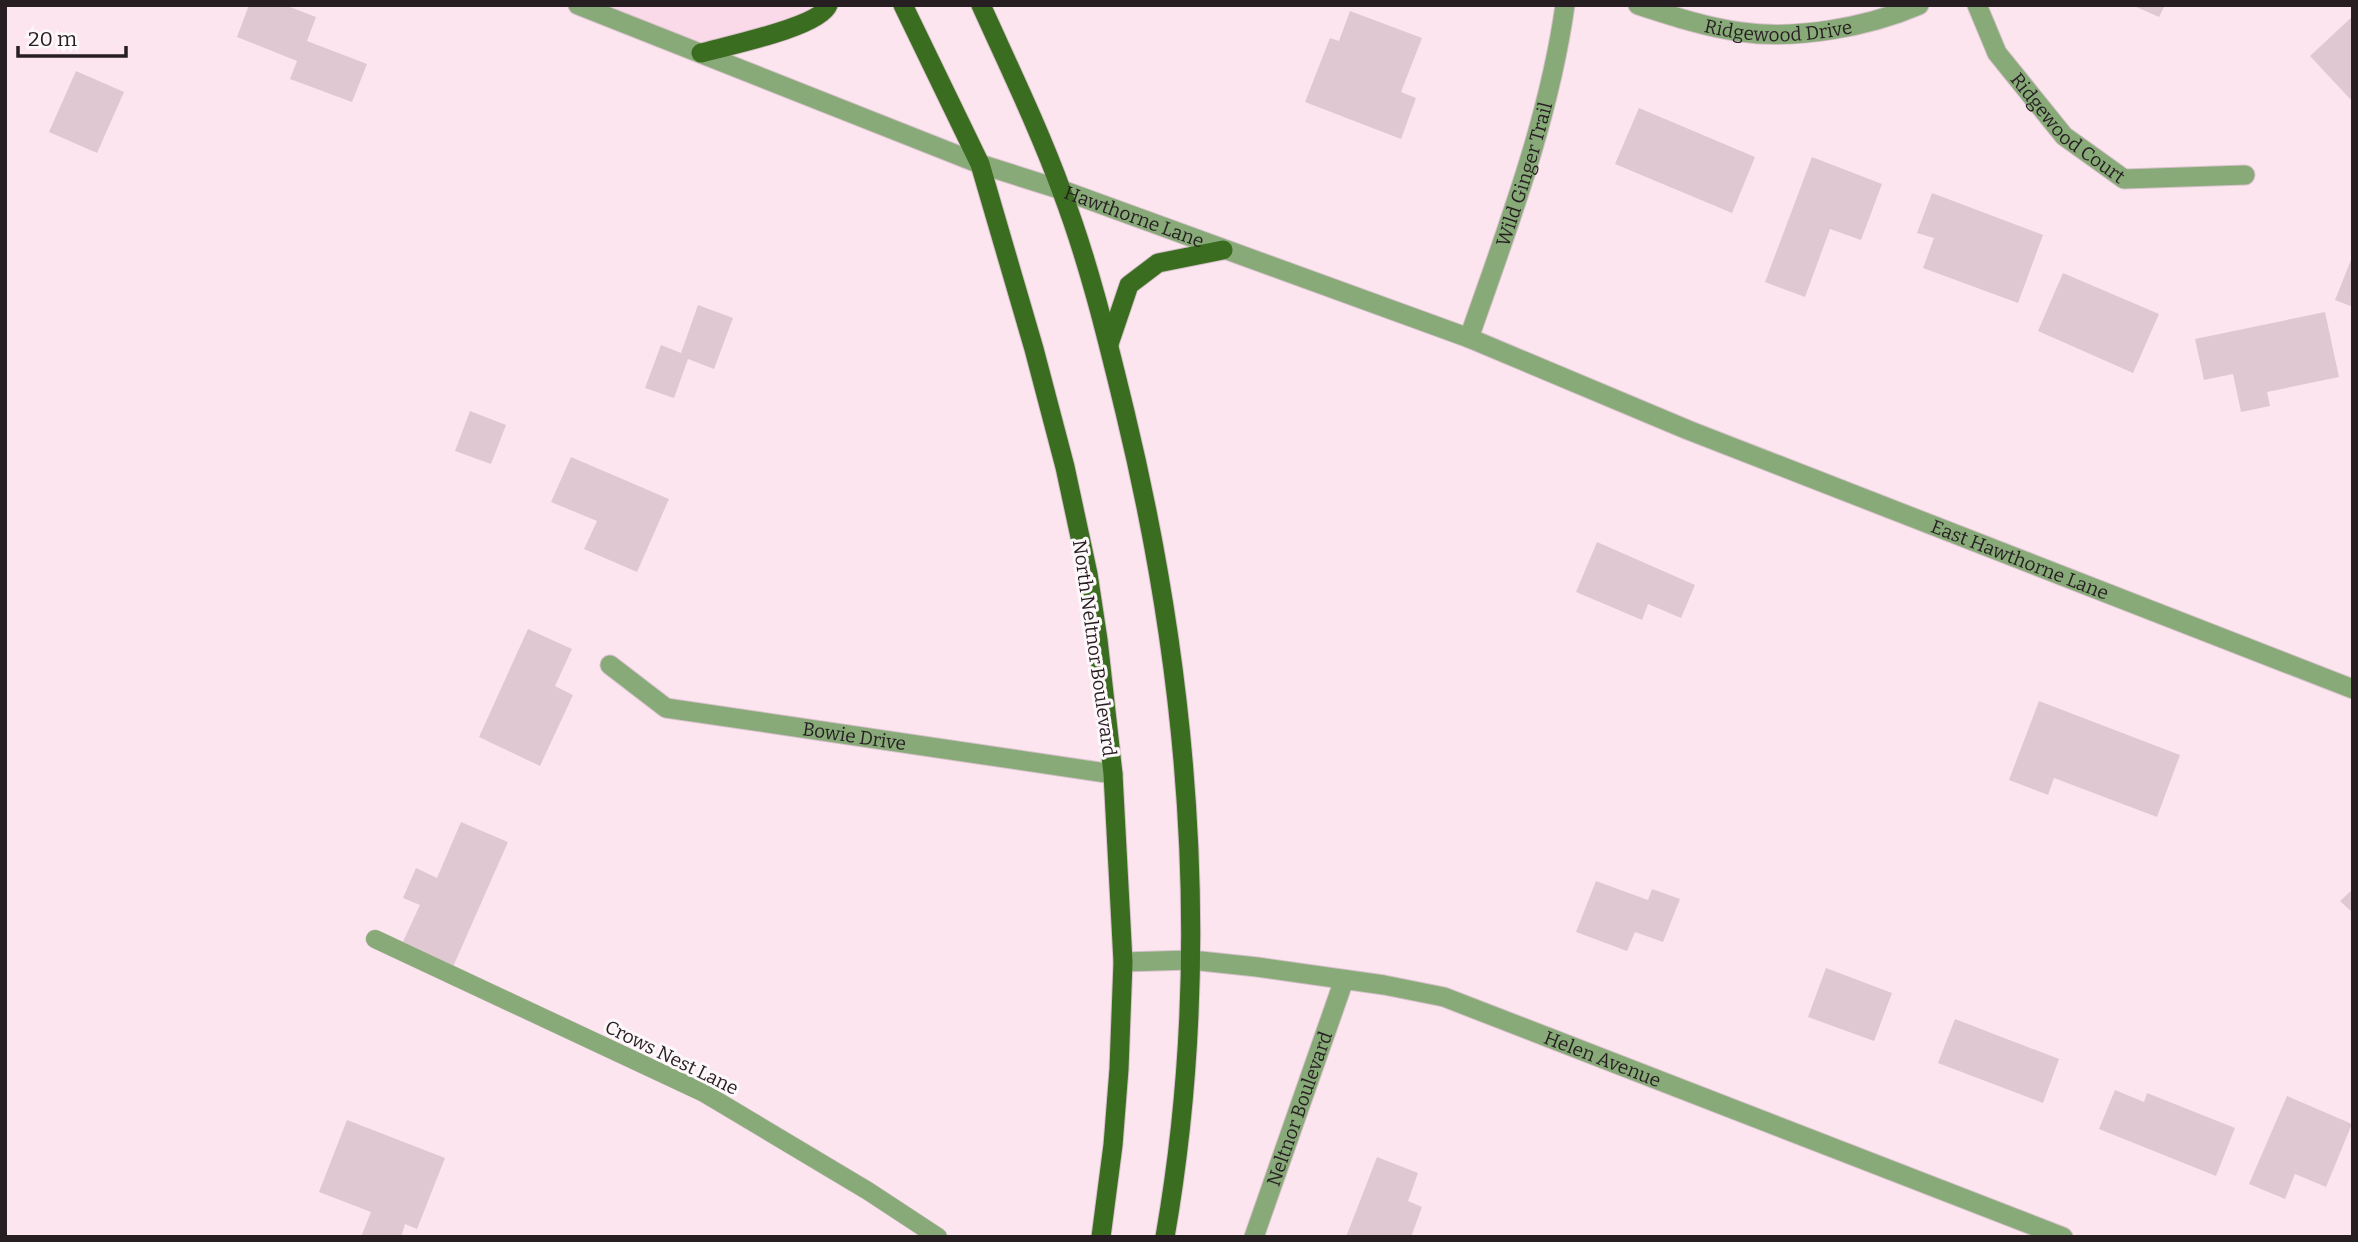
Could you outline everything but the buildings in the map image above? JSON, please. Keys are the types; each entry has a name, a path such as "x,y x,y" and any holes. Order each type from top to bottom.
{"main road":[{"path":"701,53 806,24 825,12 828,5"},
{"name":"North Neltnor Boulevard","path":"903,5 980,164 1034,349 1065,467 1088,574 1113,774 1123,962 1113,1145 1101,1237"},
{"path":"981,5 1062,190 1090,276 1109,344 1151,529 1161,587 1180,718 1190,859 1191,960 1180,1126 1164,1237"},
{"path":"1109,344 1129,285 1136,279 1158,263 1223,250"}],"street":[{"name":"Hawthorne Lane","path":"578,5 980,164 1062,190 1469,338 1688,430"},
{"name":"Wild Ginger Trail","path":"1469,338 1531,156 1558,55 1565,5"},
{"name":"Ridgewood Drive","path":"1638,5 1701,25 1744,32 1785,34 1849,26 1919,5"},
{"name":"Ridgewood Court","path":"1977,5 1997,53 2064,136 2124,179 2245,175"},
{"name":"East Hawthorne Lane","path":"1688,430 2353,689"},
{"name":"Bowie Drive","path":"611,665 666,708 1113,774"},
{"name":"Helen Avenue","path":"1123,962 1191,960 1384,985 1444,997 2063,1237"},
{"name":"Neltnor Boulevard","path":"1254,1237 1344,980"}],"lane":[{"name":"Crows Nest Lane","path":"375,939 704,1093 868,1191 937,1237"}],"shaded area":[{"path":"578,5 826,5 701,53"}]}
